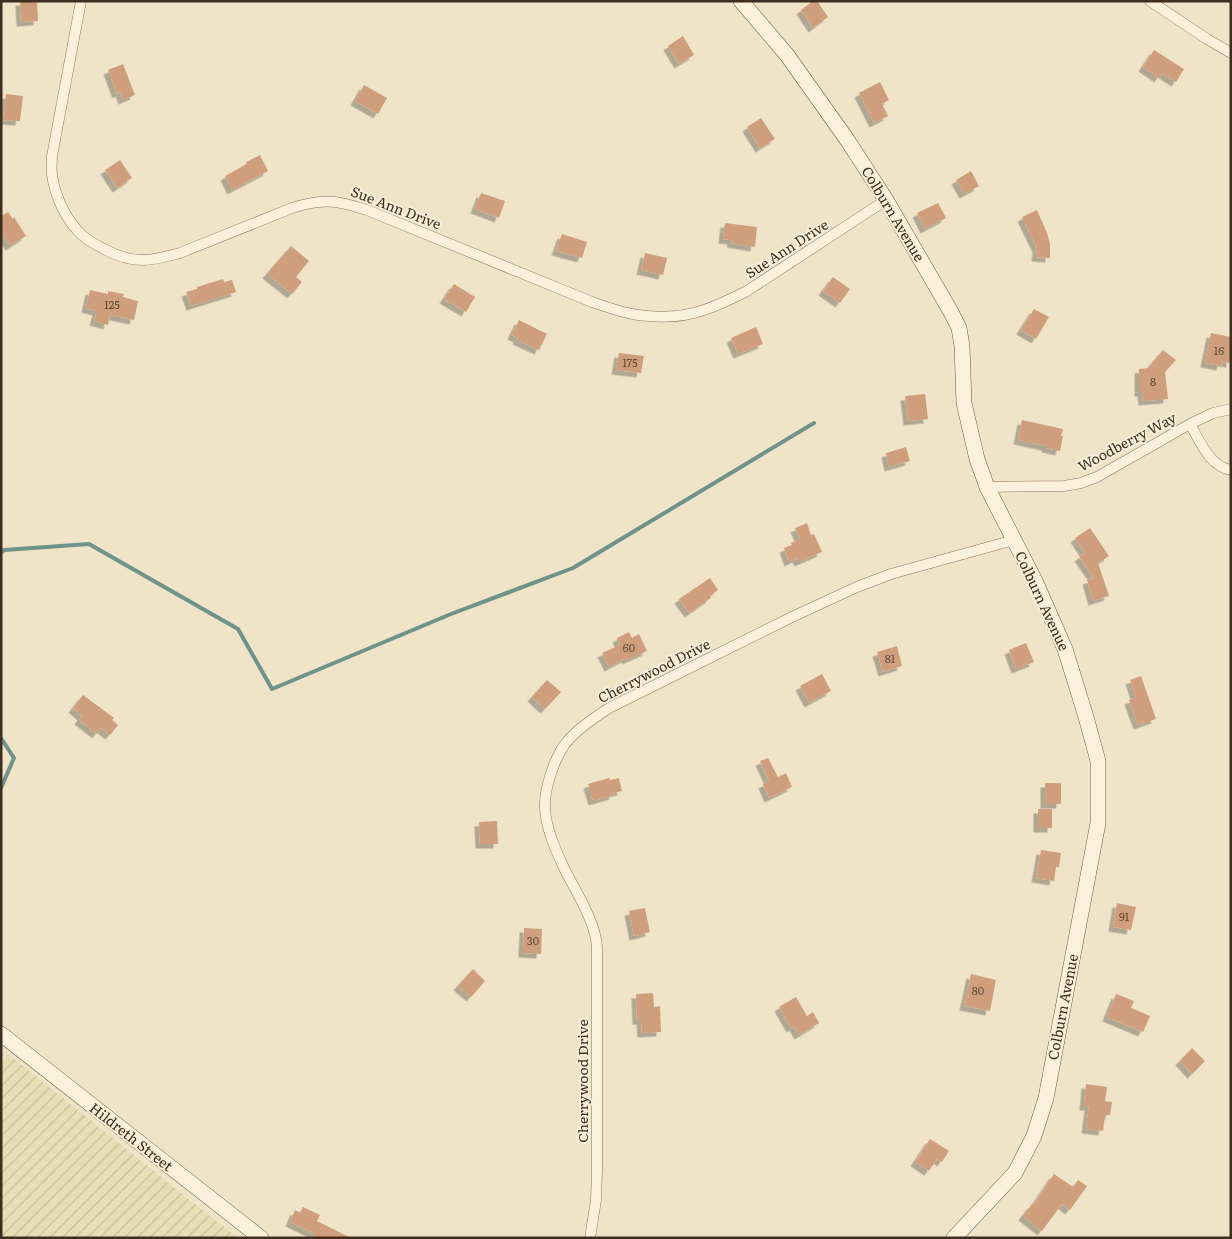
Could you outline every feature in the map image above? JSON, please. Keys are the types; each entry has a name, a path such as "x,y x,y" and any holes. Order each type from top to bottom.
{"street":[{"name":"Sue Ann Drive","path":"81,1 52,156 51,174 63,209 82,235 95,245 127,258 143,260 180,253 292,208 310,202 326,201 344,203 367,210 592,302 638,315 681,316 710,308 747,291 886,200"},
{"name":"Colburn Avenue","path":"741,1 788,55 848,141 886,200 959,328 962,346 964,403 977,459 987,487 1036,583 1065,649 1098,761 1098,823 1046,1098 1034,1136 1015,1173 954,1238"},
{"path":"1150,1 1231,53"},
{"name":"Woodberry Way","path":"987,487 1047,487 1081,483 1097,477 1190,424 1213,413 1231,409"},
{"name":"Woodberry Way","path":"1190,424 1212,460 1218,465 1231,470"},
{"name":"Cherrywood Drive","path":"590,1238 596,1200 597,1171 597,950 595,933 589,916 556,851 549,830 545,808 548,784 554,763 566,744 585,724 609,708 801,613 890,574 1014,540"},
{"name":"Hildreth Street","path":"1,1034 261,1238"}],"shaded area":[{"path":"8,1054 238,1238 1,1238 1,1067"}],"building":[{"path":"20,1 37,1 38,21 21,22"},
{"path":"813,1 817,1 828,17 813,28 801,10"},
{"path":"683,36 694,55 679,64 668,46"},
{"path":"1154,50 1184,69 1176,82 1162,73 1159,78 1143,67"},
{"path":"123,64 135,95 123,100 120,92 117,94 108,70"},
{"path":"880,82 889,100 882,104 888,116 874,123 859,93"},
{"path":"364,85 387,98 378,114 355,101"},
{"path":"6,94 23,96 20,121 3,120"},
{"path":"761,118 775,139 760,148 747,127"},
{"path":"260,155 268,171 232,190 225,176"},
{"path":"120,160 132,178 117,188 105,170"},
{"path":"971,171 979,186 964,194 956,180"},
{"path":"481,193 505,201 499,218 475,209"},
{"path":"938,203 946,218 925,229 917,213"},
{"path":"1037,210 1050,244 1050,258 1036,257 1037,248 1022,217"},
{"path":"8,212 13,219 14,217 26,236 10,246 1,232 1,216"},
{"path":"725,223 757,227 755,247 731,243 732,240 723,239"},
{"path":"562,234 587,242 582,258 556,251"},
{"path":"291,246 309,261 296,277 302,282 292,294 267,274"},
{"path":"645,253 667,258 663,275 641,270"},
{"path":"833,277 850,289 840,303 823,291"},
{"path":"223,279 224,282 232,280 236,292 191,306 186,292"},
{"path":"454,284 475,297 466,312 444,299"},
{"path":"90,290 108,294 108,291 124,294 123,297 138,301 134,320 110,315 108,325 94,321 97,311 86,308"},
{"path":"1034,309 1049,317 1036,339 1021,330"},
{"path":"519,320 547,334 539,350 517,340 518,338 512,335"},
{"path":"756,327 763,344 738,354 731,338"},
{"path":"1211,333 1231,337 1231,363 1222,362 1221,366 1205,363"},
{"path":"1163,350 1176,360 1165,372 1168,399 1143,401 1142,392 1139,392 1139,369 1148,368"},
{"path":"619,353 644,356 641,373 616,370"},
{"path":"925,394 928,419 908,421 905,396"},
{"path":"1022,420 1063,429 1060,451 1018,440"},
{"path":"906,447 910,461 889,467 886,453"},
{"path":"807,523 811,535 814,534 822,552 799,562 797,558 789,562 784,548 800,539 795,528"},
{"path":"1090,528 1109,556 1098,563 1109,596 1093,601 1087,580 1094,578 1079,557 1085,553 1075,538"},
{"path":"710,578 718,590 710,596 711,598 689,613 679,599"},
{"path":"629,632 632,638 639,634 647,651 627,660 626,658 609,667 602,653 620,645 617,638"},
{"path":"1026,643 1034,662 1016,669 1009,650"},
{"path":"897,646 902,666 883,672 877,652"},
{"path":"822,674 831,691 809,703 800,686"},
{"path":"1141,676 1156,719 1138,725 1129,700 1136,698 1130,680"},
{"path":"547,680 561,692 545,709 532,697"},
{"path":"83,695 114,718 112,720 118,725 110,735 101,728 97,734 79,720 82,716 73,708"},
{"path":"768,758 778,777 786,773 792,787 769,798 763,784 769,781 760,761"},
{"path":"609,778 610,780 619,778 622,791 593,801 588,784"},
{"path":"1045,783 1061,783 1061,804 1045,804"},
{"path":"1038,809 1052,809 1052,828 1038,828"},
{"path":"497,821 498,844 480,844 479,822"},
{"path":"1041,850 1061,853 1054,881 1036,878"},
{"path":"1117,903 1136,907 1131,930 1113,927"},
{"path":"645,908 650,932 634,936 629,911"},
{"path":"524,928 542,929 541,954 523,953"},
{"path":"473,969 485,981 471,997 458,986"},
{"path":"971,974 996,980 990,1011 964,1006"},
{"path":"653,993 654,1007 660,1006 661,1032 642,1033 641,1020 637,1020 636,994"},
{"path":"1116,994 1134,1001 1131,1008 1150,1016 1143,1032 1107,1017"},
{"path":"796,997 807,1016 813,1012 819,1023 799,1035 794,1026 791,1028 779,1007"},
{"path":"1192,1048 1205,1061 1192,1074 1180,1061"},
{"path":"1086,1084 1107,1087 1105,1101 1112,1102 1110,1115 1105,1115 1103,1131 1086,1129 1089,1106 1084,1106"},
{"path":"930,1139 949,1151 942,1162 937,1159 929,1171 915,1162"},
{"path":"1054,1174 1073,1187 1078,1180 1087,1186 1070,1210 1062,1204 1042,1231 1023,1216 1033,1205"},
{"path":"303,1207 320,1215 317,1221 351,1238 313,1238 315,1234 290,1222 295,1210 300,1213"}],"waterway":[{"path":"1,553 4,550 89,544 238,629 272,689 451,614 573,568 814,423"},
{"path":"1,738 14,758 1,788"}]}
